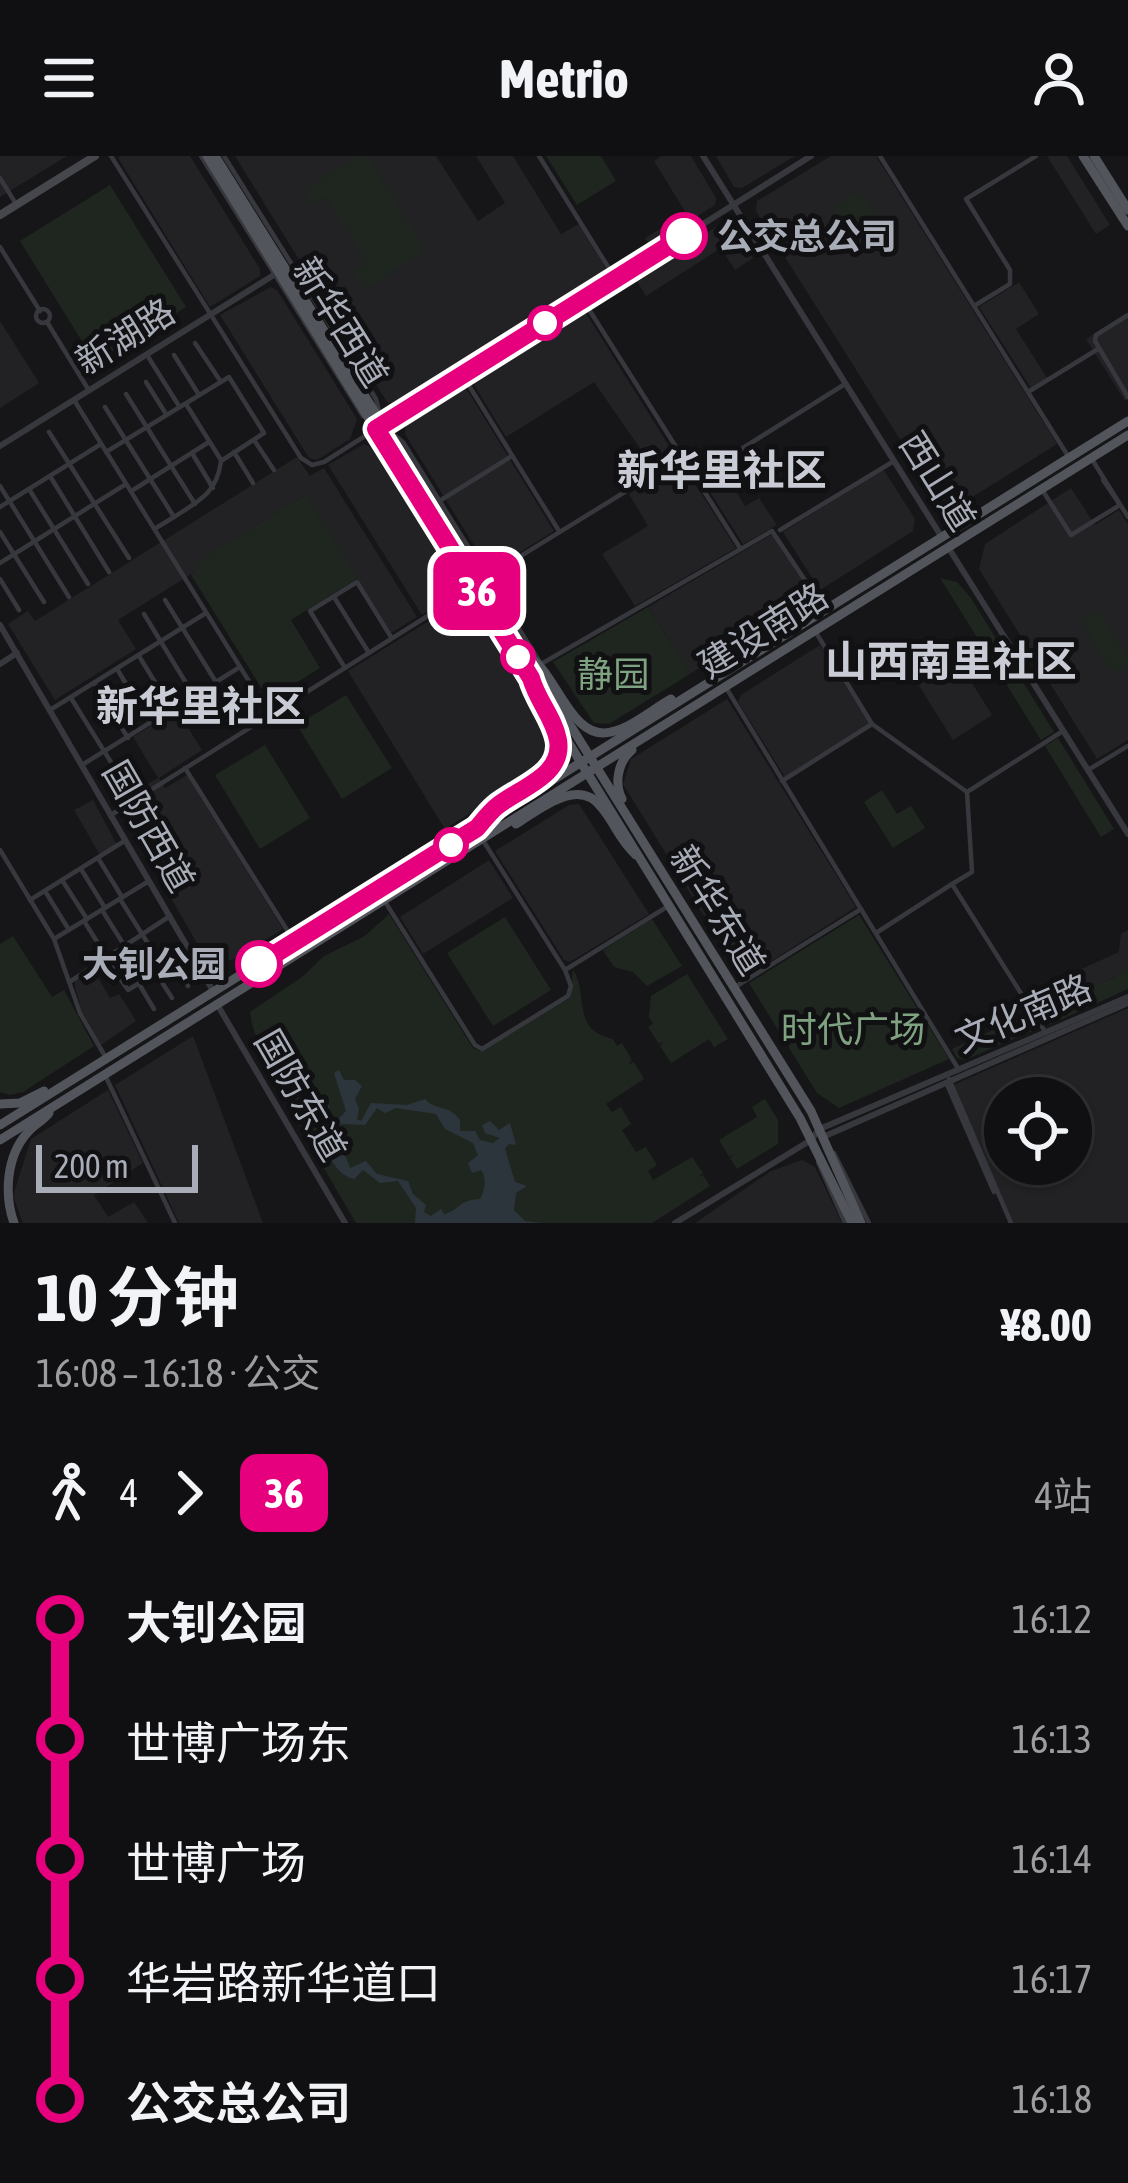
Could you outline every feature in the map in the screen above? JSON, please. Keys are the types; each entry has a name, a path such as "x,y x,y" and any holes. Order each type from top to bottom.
{"main road":[{"path":"0,215 94,156"},
{"name":"新华西道","path":"212,156 276,273 379,428"},
{"name":"新华西道","path":"212,156 379,428 528,656 589,764"},
{"path":"1084,156 1128,226"},
{"path":"1094,156 1128,210"},
{"name":"建设南路","path":"0,1140 105,1075 295,942 477,828 700,702 1128,418"},
{"name":"建设南路","path":"0,1125 106,1058 384,899 708,681 1127,436"},
{"name":"新华西道","path":"478,583 531,678 589,764"},
{"path":"528,656 541,664 578,721 603,734 708,681"},
{"path":"477,828 494,808 554,766 557,737 536,699 531,678"},
{"path":"643,841 617,789 622,762 630,751 682,719 700,702"},
{"name":"新华东道","path":"589,764 735,988 817,1136 857,1223"},
{"name":"新华东道","path":"589,764 643,861 817,1136"},
{"path":"468,846 484,842 558,798 577,794 601,805 623,844 643,861"},
{"path":"0,1104 20,1103 66,1083"},
{"path":"12,1223 7,1182 24,1137 46,1119 51,1108"},
{"path":"0,1199 12,1223"}],"street":[{"path":"111,156 301,458 312,465 463,376 811,156"},
{"path":"539,156 616,279"},
{"name":"西山道","path":"703,156 1128,834"},
{"path":"880,156 1070,458"},
{"path":"974,306 1010,284 1010,271 966,199 1036,156"},
{"path":"0,178 16,205"},
{"path":"0,247 40,311 49,313 46,322 89,390"},
{"name":"新湖路","path":"0,446 276,273"},
{"path":"583,299 741,550"},
{"path":"1128,315 1096,334 1098,349 1128,397"},
{"path":"196,343 220,382"},
{"path":"1028,392 1098,349"},
{"path":"146,354 221,460"},
{"path":"174,356 200,395"},
{"path":"463,376 559,531"},
{"path":"106,452 229,377 264,433 221,460 213,488 154,530"},
{"path":"146,382 166,414"},
{"path":"695,478 845,384"},
{"path":"244,401 260,391"},
{"path":"126,394 195,504"},
{"path":"74,400 270,715"},
{"path":"105,407 174,518"},
{"path":"379,428 403,442 439,502 536,699"},
{"path":"49,432 129,558"},
{"path":"254,440 274,470"},
{"path":"130,491 209,442"},
{"path":"0,507 101,444"},
{"path":"234,452 253,484"},
{"path":"192,453 213,488"},
{"path":"439,502 512,456"},
{"path":"111,814 681,457"},
{"path":"1090,457 1128,517"},
{"path":"780,530 894,461"},
{"path":"50,476 109,572"},
{"path":"0,563 126,484"},
{"path":"0,486 69,597"},
{"path":"1041,488 1071,536 1120,505"},
{"path":"29,489 88,584"},
{"path":"0,532 44,602"},
{"path":"478,583 541,664 776,532 825,610"},
{"path":"0,579 19,610"},
{"path":"345,668 310,611 356,582 392,639"},
{"path":"334,596 368,653"},
{"path":"165,600 216,682"},
{"path":"50,710 206,613"},
{"path":"144,614 194,696"},
{"name":"国防西道","path":"0,625 215,998"},
{"path":"814,629 872,724 967,792"},
{"path":"0,664 17,653"},
{"path":"139,656 172,710"},
{"path":"82,765 240,667"},
{"path":"117,669 150,724"},
{"path":"94,683 128,738"},
{"path":"724,684 959,1070"},
{"path":"70,698 124,783"},
{"path":"782,781 872,724"},
{"path":"967,792 1064,731"},
{"path":"1088,770 1128,746"},
{"path":"185,768 295,942"},
{"path":"874,934 972,872 967,792"},
{"path":"30,900 126,841"},
{"path":"384,899 478,1048 485,1048 568,996 571,986 484,842"},
{"path":"0,850 54,939 80,1013 106,1058"},
{"path":"98,858 164,969"},
{"path":"81,869 154,1009"},
{"path":"62,880 126,989 174,962 188,986"},
{"path":"54,939 149,881"},
{"path":"952,884 1046,1033"},
{"path":"45,891 69,930"},
{"path":"565,970 670,905"},
{"path":"735,988 861,909"},
{"path":"70,981 170,916"},
{"path":"156,973 172,998"},
{"name":"国防东道","path":"215,998 345,1223"},
{"name":"文化南路","path":"946,1079 1128,1000"},
{"name":"文化南路","path":"682,1221 817,1136 1128,1000"},
{"path":"105,1075 175,1223"},
{"path":"946,1079 1007,1222"},
{"path":"817,1136 839,1160 857,1223"}],"shaded area":[{"path":"0,156 67,156 0,197"},
{"path":"190,156 260,276 210,307 118,158"},
{"path":"235,156 436,156 478,221 505,203 476,156 513,156 561,234 579,224 608,272 394,404 387,402"},
{"path":"661,156 691,156 716,198 715,205 650,246 645,238 686,213 654,161"},
{"path":"716,156 795,156 742,188 734,187"},
{"path":"831,156 876,156 1057,444 958,506 940,503 756,211 757,201"},
{"path":"1047,156 1067,156 1110,225 1096,234"},
{"path":"716,227 735,230 753,258 735,270 721,248 646,296 635,278"},
{"path":"1019,282 1039,314 1016,329 1047,378 1031,388 979,307"},
{"path":"271,287 357,419 350,439 317,460 309,458 220,315"},
{"path":"584,310 674,454 653,467 594,382 506,437 471,380"},
{"path":"1128,313 1128,399 1125,401 1086,339"},
{"path":"0,321 39,383 0,408"},
{"path":"464,385 554,531 490,571 405,434 407,420"},
{"path":"364,444 375,449 463,590 422,615 328,465"},
{"path":"297,457 310,476 324,468 417,617 391,633 305,495 198,562 201,568 118,620 136,649 55,700 8,624 28,611 35,621"},
{"path":"681,462 736,548 635,606 602,554 648,526 629,494"},
{"path":"883,469 915,519 913,531 820,590 783,532"},
{"path":"729,480 745,506 759,498 777,525 743,544 710,492"},
{"path":"1071,488 1095,525 1119,510 1128,524 1128,740 1097,759 979,569 985,544"},
{"path":"771,535 814,597 690,674 648,607"},
{"path":"463,600 472,603 509,661 555,746 548,764 445,829 348,671"},
{"path":"820,645 870,724 785,777 738,702 741,695"},
{"path":"950,648 992,715 953,740 911,673"},
{"path":"727,699 856,907 743,979 623,784 631,759"},
{"path":"177,710 202,750 159,778 165,788 187,775 283,929 232,960 205,957 116,803 158,778 133,737"},
{"path":"93,800 117,845 100,855 74,810"},
{"path":"579,804 649,914 570,962 564,960 495,851 569,805"},
{"path":"489,860 513,898 423,954 400,917"},
{"path":"1128,930 1128,971 1037,1012 1026,994 1119,952 1121,934"},
{"path":"94,971 110,998 119,994 136,1021 101,1045 75,987 75,981"},
{"path":"1128,1008 1128,1223 1007,1223 1012,1220 997,1185 1092,1185 1092,1077 984,1077 984,1156 953,1085"},
{"path":"193,1036 263,1223 179,1223 115,1085"},
{"path":"339,1070 344,1080 362,1086 355,1099 361,1121 371,1103 407,1105 425,1099 451,1112 460,1120 460,1131 475,1131 480,1140 493,1143 500,1138 485,1133 482,1125 490,1121 499,1130 510,1123 516,1145 505,1149 515,1182 527,1186 516,1193 514,1210 525,1221 542,1223 415,1223 416,1208 398,1181 380,1183 363,1170 354,1179 343,1174 320,1140 315,1116 324,1100 328,1101 330,1112 322,1123 328,1130 346,1111 334,1073","holes":["377,1108 385,1113 396,1108 436,1114 445,1129 473,1143 478,1155 468,1163 472,1173 481,1170 484,1177 480,1199 431,1216 424,1212 426,1205 413,1194 408,1181 377,1174 366,1161 350,1168 338,1136 340,1124 365,1125"]},
{"path":"108,1090 143,1163 94,1195 108,1217 134,1202 148,1223 23,1223 13,1196 31,1139"},
{"path":"802,1160 815,1167 842,1223 695,1223 771,1171"}],"green space":[{"path":"357,156 367,156 424,247 367,288 353,273 367,263 326,197 312,205 306,194 309,187"},
{"path":"546,156 601,156 616,181 577,205"},
{"path":"110,185 186,307 96,364 20,241"},
{"path":"859,190 879,217 853,236 833,209"},
{"path":"305,495 358,578 291,620 320,668 269,700 191,575 200,568 197,562"},
{"path":"940,578 957,582 971,598 1054,732 1041,740"},
{"name":"静园","path":"648,607 690,674 609,724 594,723 553,662"},
{"path":"1098,610 1128,658 1113,673 1081,621"},
{"path":"346,695 392,768 342,799 297,725"},
{"path":"1058,738 1114,829 1101,837 1045,746"},
{"path":"265,745 310,818 260,849 215,775"},
{"path":"882,790 897,814 911,806 925,828 893,848 864,802"},
{"name":"大钊公园","path":"389,914 473,1048 480,1051 570,998 573,969 591,1028 617,1046 622,1043 632,1060 628,1065 634,1062 644,1079 606,1104 612,1112 621,1107 631,1124 622,1130 636,1152 646,1147 657,1165 648,1171 653,1180 692,1157 703,1173 698,1177 703,1175 710,1186 652,1223 356,1223 273,1081 250,1012 324,956 365,936"},
{"name":"时代广场","path":"859,915 949,1059 839,1108 817,1093 749,983"},
{"path":"505,917 551,990 493,1026 447,953"},
{"path":"652,919 682,966 647,986 633,972 614,967 603,950"},
{"path":"13,936 52,997 64,990 94,1046 23,1092 10,1095 0,1092 0,944"},
{"path":"1128,971 1128,989 1049,1025 1037,1012"},
{"path":"687,974 728,1039 714,1047 709,1039 671,1063 660,1046 664,1041 659,1044 648,1027 653,1024 651,996"},
{"path":"1030,1013 1039,1028 965,1060 957,1058 952,1049"},
{"path":"765,1099 778,1120 778,1144 737,1169 730,1158 735,1154 729,1157 719,1140 757,1117 752,1107"}],"bus line":[{"name":"36","path":"259,964 477,828 494,808 549,771 558,754 555,729 536,699 531,678 376,429 684,236"}],"place":[{"name":"公交总公司","path":"684,236"},
{"name":"大钊公园","path":"259,964"}],"district":[{"name":"新华里社区","path":"722,470"},
{"name":"山西南里社区","path":"951,661"},
{"name":"新华里社区","path":"201,706"}]}
